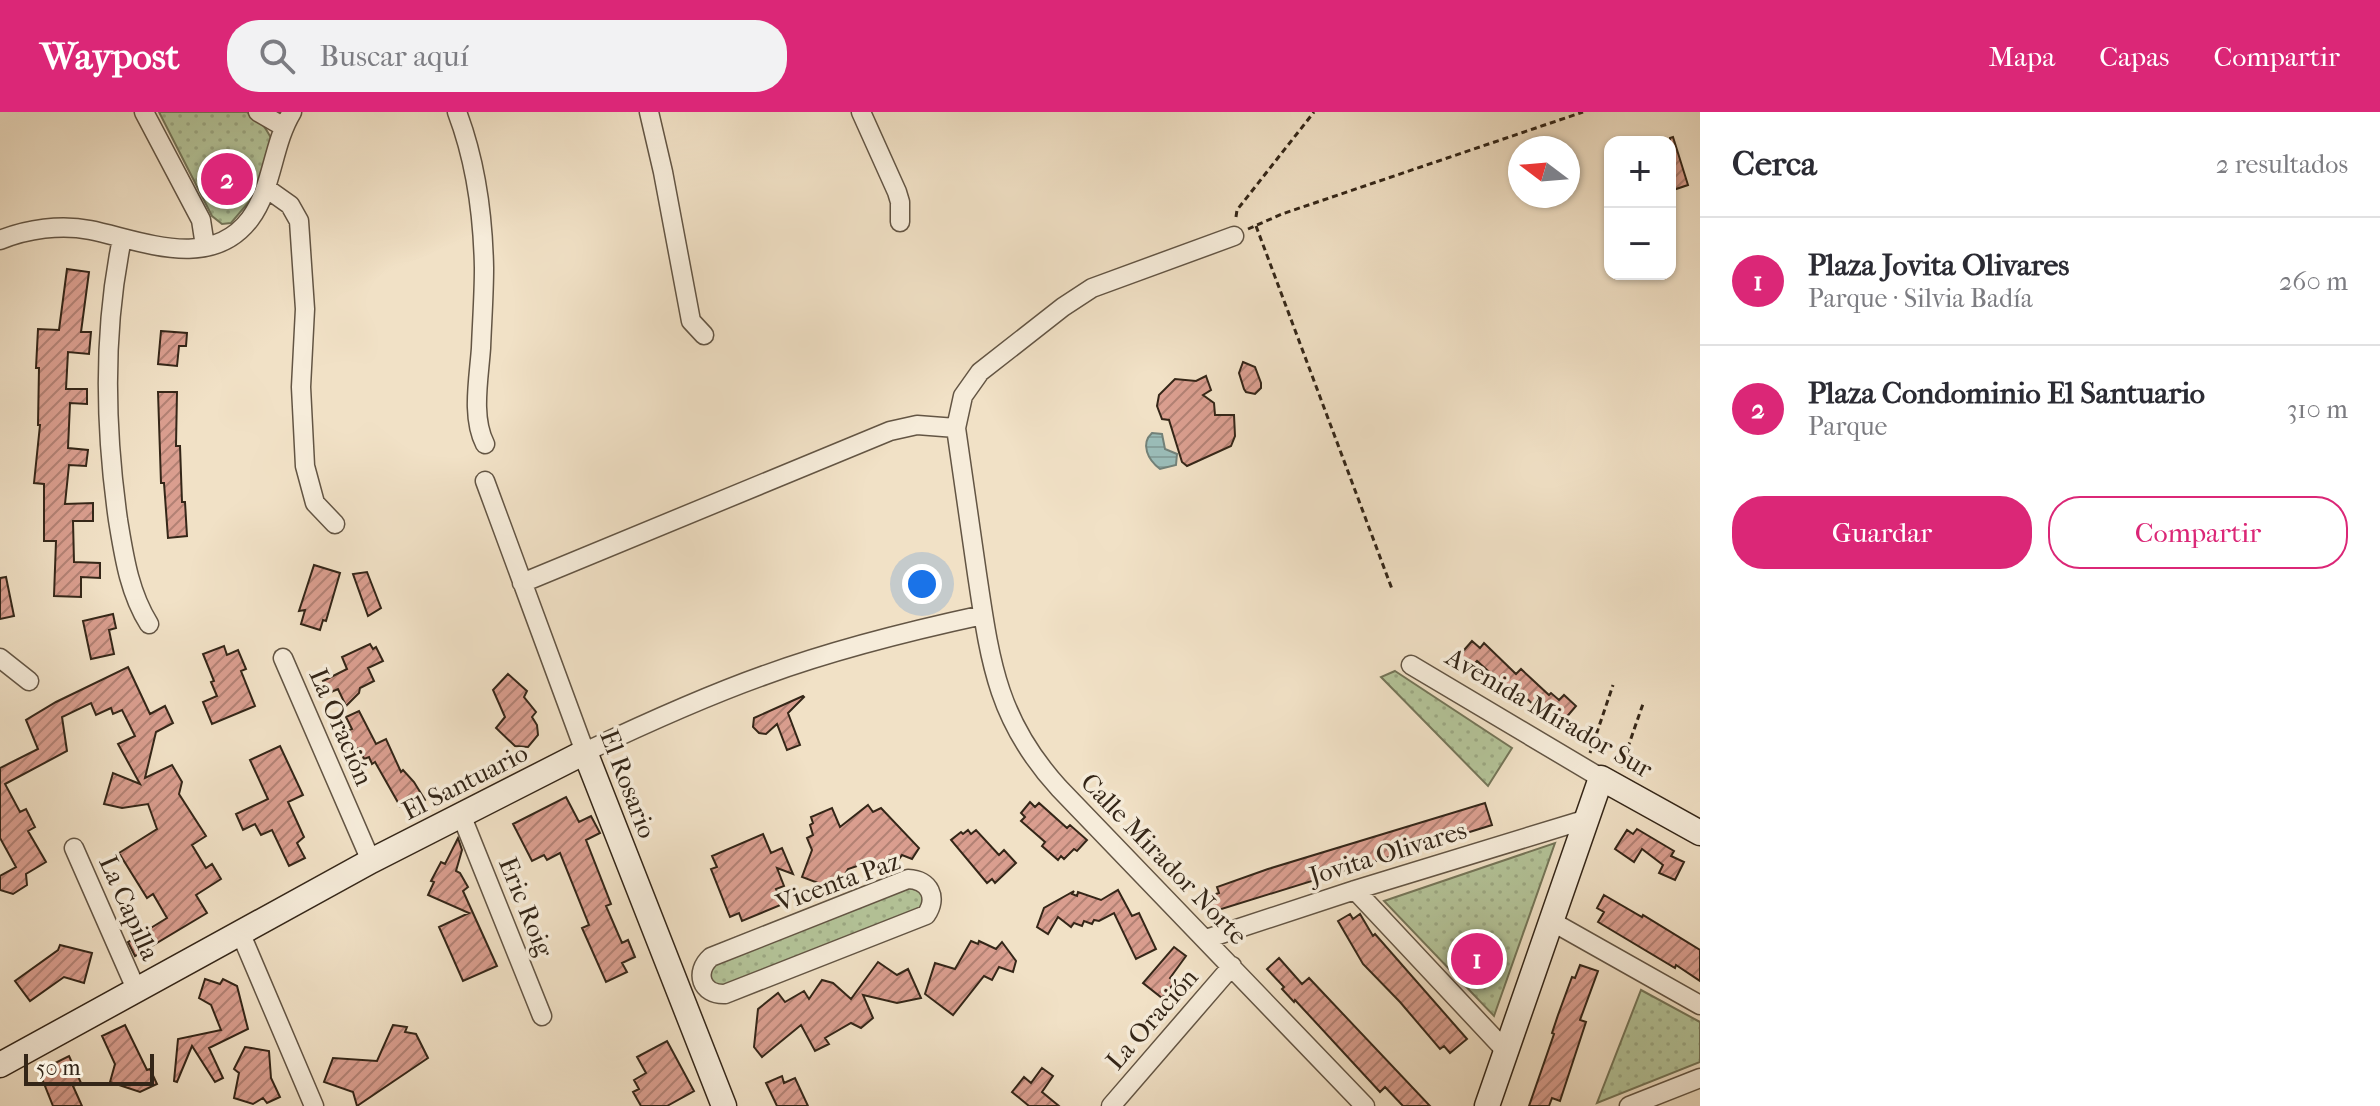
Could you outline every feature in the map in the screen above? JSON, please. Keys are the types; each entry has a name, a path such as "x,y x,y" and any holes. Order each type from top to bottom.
{"street":[{"path":"144,112 201,220 205,246"},
{"path":"0,240 24,232 66,228 89,229 171,249 187,250 223,241 238,232 255,212 288,119 258,112"},
{"path":"457,112 476,176 482,229 484,267 478,412 479,433 485,444"},
{"path":"649,112 691,321 704,335"},
{"path":"861,112 897,192 900,222"},
{"path":"266,188 290,205 299,221 305,309 301,354 305,466 315,503 335,524"},
{"path":"522,583 890,431 929,424 956,428 963,396 980,372 1063,307 1092,288 1234,236"},
{"path":"122,239 112,305 110,444 127,568 135,598 149,624"},
{"name":"Calle Mirador Norte","path":"956,428 990,657 1003,702 1033,758 1365,1106"},
{"name":"El Rosario","path":"485,481 585,752 724,1106"},
{"name":"El Santuario","path":"0,1065 371,861 585,752 704,698 766,675 873,641 983,615"},
{"path":"0,658 29,681"},
{"name":"La Oración","path":"283,658 371,861"},
{"name":"Avenida Mirador Sur","path":"1411,665 1700,833"},
{"path":"1487,1106 1601,778"},
{"name":"Eric Roig","path":"462,817 542,1016"},
{"name":"Jovita Olivares","path":"1206,939 1587,819"},
{"name":"La Capilla","path":"74,848 136,989"},
{"name":"Vicenta Paz","path":"908,879 922,881 931,891 932,904 926,915 725,994 708,991 702,981 703,965 711,957 908,879"},
{"path":"1355,890 1506,1051"},
{"path":"1551,921 1700,1005"},
{"path":"240,932 314,1106"},
{"name":"La Oración","path":"1111,1106 1232,966"},
{"path":"678,991 702,981"},
{"path":"1629,1106 1700,1078"}],"path":[{"path":"1234,236 1237,210 1314,112"},
{"path":"1234,236 1282,214 1583,112"},
{"path":"1256,226 1392,589"}],"green space":[{"path":"159,112 247,112 267,132 272,140 259,190 231,223 222,224 212,216"},
{"path":"1395,671 1512,748 1488,786 1381,677"},
{"path":"1555,843 1494,1016 1384,901"},
{"path":"915,885 925,898 920,909 729,987 711,983 709,968 712,965"},
{"path":"1641,990 1700,1022 1700,1062 1597,1103"}],"water":[{"path":"1152,433 1162,434 1165,449 1177,454 1176,465 1160,469 1152,461 1146,442"}],"building":[{"path":"1676,147 1688,185 1676,189"},
{"path":"67,269 89,272 81,332 91,332 89,354 68,352 66,389 87,389 87,404 70,403 68,448 88,450 86,466 69,465 65,504 93,503 93,521 73,521 74,562 100,563 100,578 81,577 81,597 54,596 56,541 44,541 44,484 34,483 40,425 39,368 36,368 38,329 59,330"},
{"path":"161,331 187,333 186,346 179,346 177,366 158,364"},
{"path":"1243,362 1255,367 1261,383 1255,394 1244,389 1239,373"},
{"path":"1206,376 1211,390 1203,395 1214,403 1215,415 1234,415 1235,436 1231,446 1187,466 1182,462 1169,420 1162,419 1157,406 1159,395 1175,379 1196,381"},
{"path":"158,392 177,392 176,446 180,446 187,536 168,538 164,483 161,483"},
{"path":"314,565 340,573 326,621 323,620 320,630 301,624 305,610 299,611"},
{"path":"367,572 381,608 368,616 353,574"},
{"path":"6,577 14,616 0,619 0,578"},
{"path":"113,614 116,628 109,630 114,654 91,659 83,621"},
{"path":"1472,641 1480,648 1484,643 1516,674 1521,669 1549,695 1551,693 1559,700 1564,695 1576,706 1564,720 1556,713 1550,720 1513,686 1507,694 1494,682 1497,679 1477,661 1470,668 1458,657"},
{"path":"370,644 373,649 376,647 383,661 368,668 374,681 360,688 346,706 338,689 329,693 323,681 347,669 342,657"},
{"path":"224,646 227,655 238,650 246,669 241,671 255,706 212,724 203,702 217,696 203,654"},
{"path":"128,667 150,714 165,706 173,723 156,732 145,778 172,765 182,782 179,794 206,836 192,845 206,868 212,864 221,879 196,895 207,913 135,956 128,942 167,918 153,894 147,898 119,853 157,829 148,804 122,808 104,804 113,773 140,784 118,744 135,736 122,710 113,714 111,708 96,715 91,703 62,717 67,751 5,784 20,812 26,809 35,827 28,831 46,862 26,874 27,885 13,894 0,890 0,876 16,867 0,838 0,768 38,749 26,720"},
{"path":"508,674 527,691 524,697 536,712 532,717 538,735 528,747 515,746 496,728 505,717 493,690"},
{"path":"803,696 788,713 800,745 787,750 777,724 766,734 759,733 753,727 754,718"},
{"path":"359,711 376,744 386,739 401,772 403,770 414,782 425,800 407,811 402,804 400,806 375,762 372,764 369,757 364,759 359,748 350,752 344,740 350,737 347,731 352,729 346,717"},
{"path":"280,746 303,795 288,802 304,837 297,843 305,858 289,866 272,830 261,835 255,824 243,830 236,814 268,799 250,760"},
{"path":"566,797 579,822 591,816 600,833 586,840 611,904 606,906 622,943 628,940 635,957 622,963 627,972 606,982 582,928 589,925 560,853 547,860 544,855 532,861 513,824"},
{"path":"1030,802 1035,807 1039,803 1067,828 1070,825 1087,840 1077,851 1074,849 1064,859 1061,856 1058,860 1042,846 1045,842 1021,821 1025,817 1021,813"},
{"path":"1485,803 1492,825 1215,911 1210,896 1219,893 1217,887"},
{"path":"868,805 873,812 881,808 919,848 912,859 902,855 895,865 891,862 886,868 875,860 848,869 834,889 802,877 812,850 807,838 813,835 811,817 832,808 840,827"},
{"path":"1637,829 1674,851 1671,856 1684,862 1675,880 1659,873 1663,865 1642,849 1634,862 1615,849 1627,830 1633,834"},
{"path":"968,830 971,834 976,830 999,855 1004,850 1016,863 995,883 992,879 987,883 951,840"},
{"path":"763,834 771,853 782,848 793,874 777,868 784,886 776,889 783,904 742,921 739,913 730,917 711,869 717,867 712,856"},
{"path":"458,838 462,850 456,871 468,887 463,891 497,966 463,981 439,927 469,913 428,895 441,862 445,864"},
{"path":"1118,890 1132,916 1139,913 1156,949 1136,959 1114,913 1099,921 1094,920 1092,924 1084,921 1082,926 1074,923 1071,927 1058,917 1048,934 1037,927 1044,908 1074,891 1072,894 1077,896 1078,892 1101,900"},
{"path":"1604,895 1700,950 1700,981 1598,922 1604,912 1597,908"},
{"path":"1350,914 1353,919 1360,914 1373,936 1375,934 1467,1039 1450,1053 1444,1046 1440,1049 1363,964 1338,921"},
{"path":"971,941 978,944 979,941 996,949 1002,942 1016,961 1013,972 999,967 992,980 984,976 953,1015 925,994 935,963 955,969"},
{"path":"60,945 92,953 84,983 64,977 30,1001 15,981 58,950"},
{"path":"1174,947 1186,956 1170,978 1175,982 1162,998 1143,983"},
{"path":"1279,958 1302,984 1309,978 1430,1106 1403,1106 1385,1087 1380,1092 1282,989 1284,987 1267,969"},
{"path":"878,962 897,975 908,969 921,998 897,1003 863,995 873,1018 861,1028 851,1023 825,1038 829,1044 815,1051 801,1025 762,1057 754,1047 758,1009 778,993 785,1002 804,991 809,999 822,980 833,983 851,999"},
{"path":"1580,965 1598,971 1580,1020 1586,1022 1560,1101 1552,1098 1549,1106 1529,1106 1558,1015 1572,977 1575,978"},
{"path":"205,979 220,984 223,979 237,986 248,1029 209,1048 223,1078 215,1082 192,1046 177,1082 174,1081 178,1039 221,1030 211,1005 199,998"},
{"path":"125,1025 157,1084 140,1092 110,1082 115,1064 102,1036"},
{"path":"393,1025 407,1027 405,1032 416,1034 428,1058 357,1106 353,1092 324,1082 333,1058 377,1061"},
{"path":"667,1041 694,1091 667,1106 641,1106 633,1092 639,1089 634,1080 646,1073 637,1057"},
{"path":"245,1047 269,1051 271,1078 280,1097 267,1103 263,1098 253,1104 234,1098 239,1073 234,1069"},
{"path":"69,1056 81,1083 73,1086 82,1106 53,1106 39,1071"},
{"path":"1042,1068 1053,1076 1042,1092 1059,1106 1029,1106 1012,1092 1024,1077 1031,1083"},
{"path":"782,1076 784,1083 795,1078 808,1106 777,1106 766,1083"}],"place":[{"name":"Plaza Condominio El Santuario","path":"227,179"},
{"name":"Plaza Jovita Olivares","path":"1477,959"}]}
